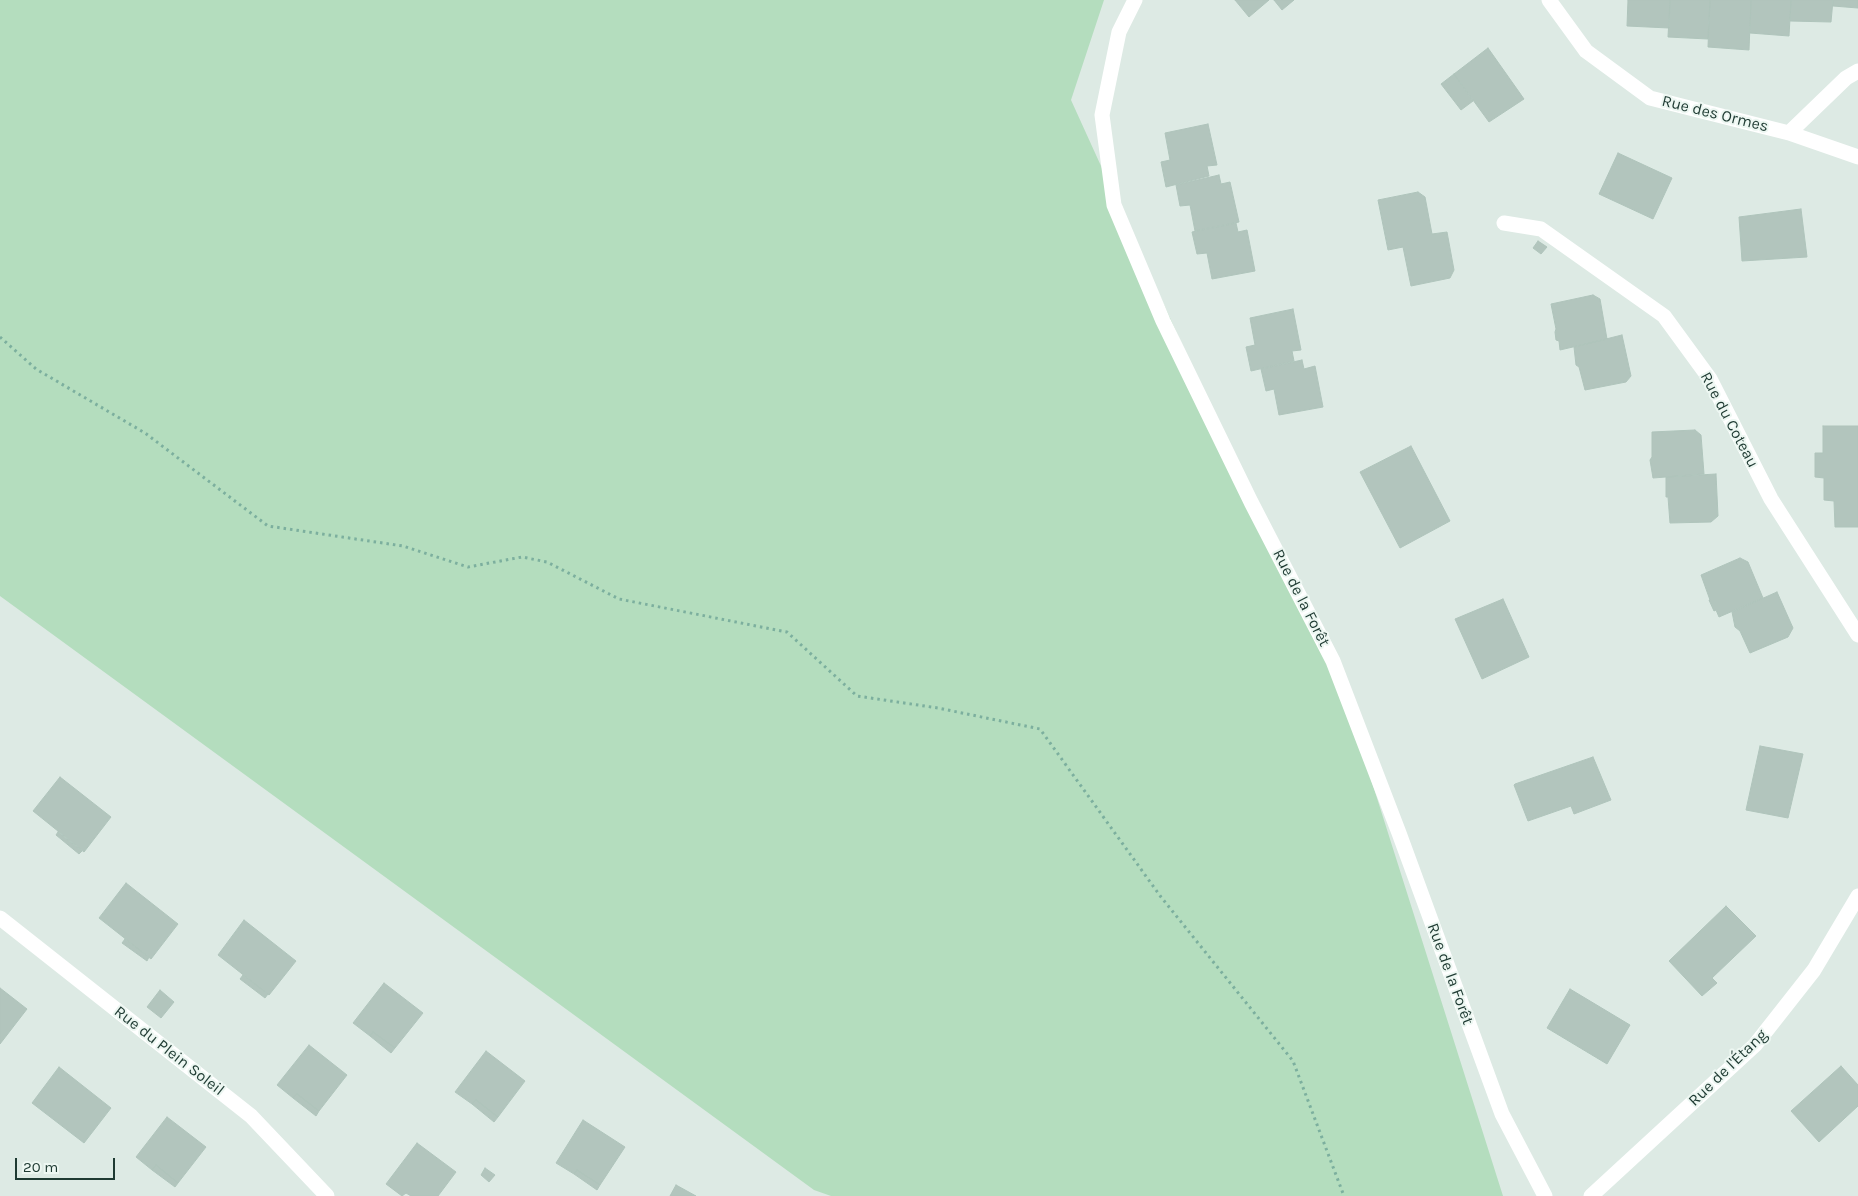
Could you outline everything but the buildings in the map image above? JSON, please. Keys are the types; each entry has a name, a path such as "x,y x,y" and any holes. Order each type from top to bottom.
{"street":[{"name":"Rue de la Forêt","path":"1135,0 1119,32 1102,115 1114,205 1163,321 1251,502 1333,661 1399,833 1502,1114 1545,1196"},
{"name":"Rue des Ormes","path":"1549,0 1586,51 1650,98 1789,133 1858,157"},
{"path":"1789,133 1846,78 1858,71"},
{"name":"Rue du Coteau","path":"1504,223 1541,229 1664,316 1710,379 1770,499 1858,635"},
{"name":"Rue de l'Étang","path":"1591,1196 1755,1045 1814,970 1858,896"},
{"name":"Rue du Plein Soleil","path":"0,918 251,1116 327,1196"}],"path":[{"path":"0,338 36,369 145,433 268,526 403,546 468,567 522,557 547,562 619,599 787,632 857,696 938,708 1040,729 1161,897 1293,1061 1344,1196"}],"green space":[{"path":"0,0 1104,0 1071,100 1351,716 1503,1196 831,1196 814,1190 0,596"}]}
